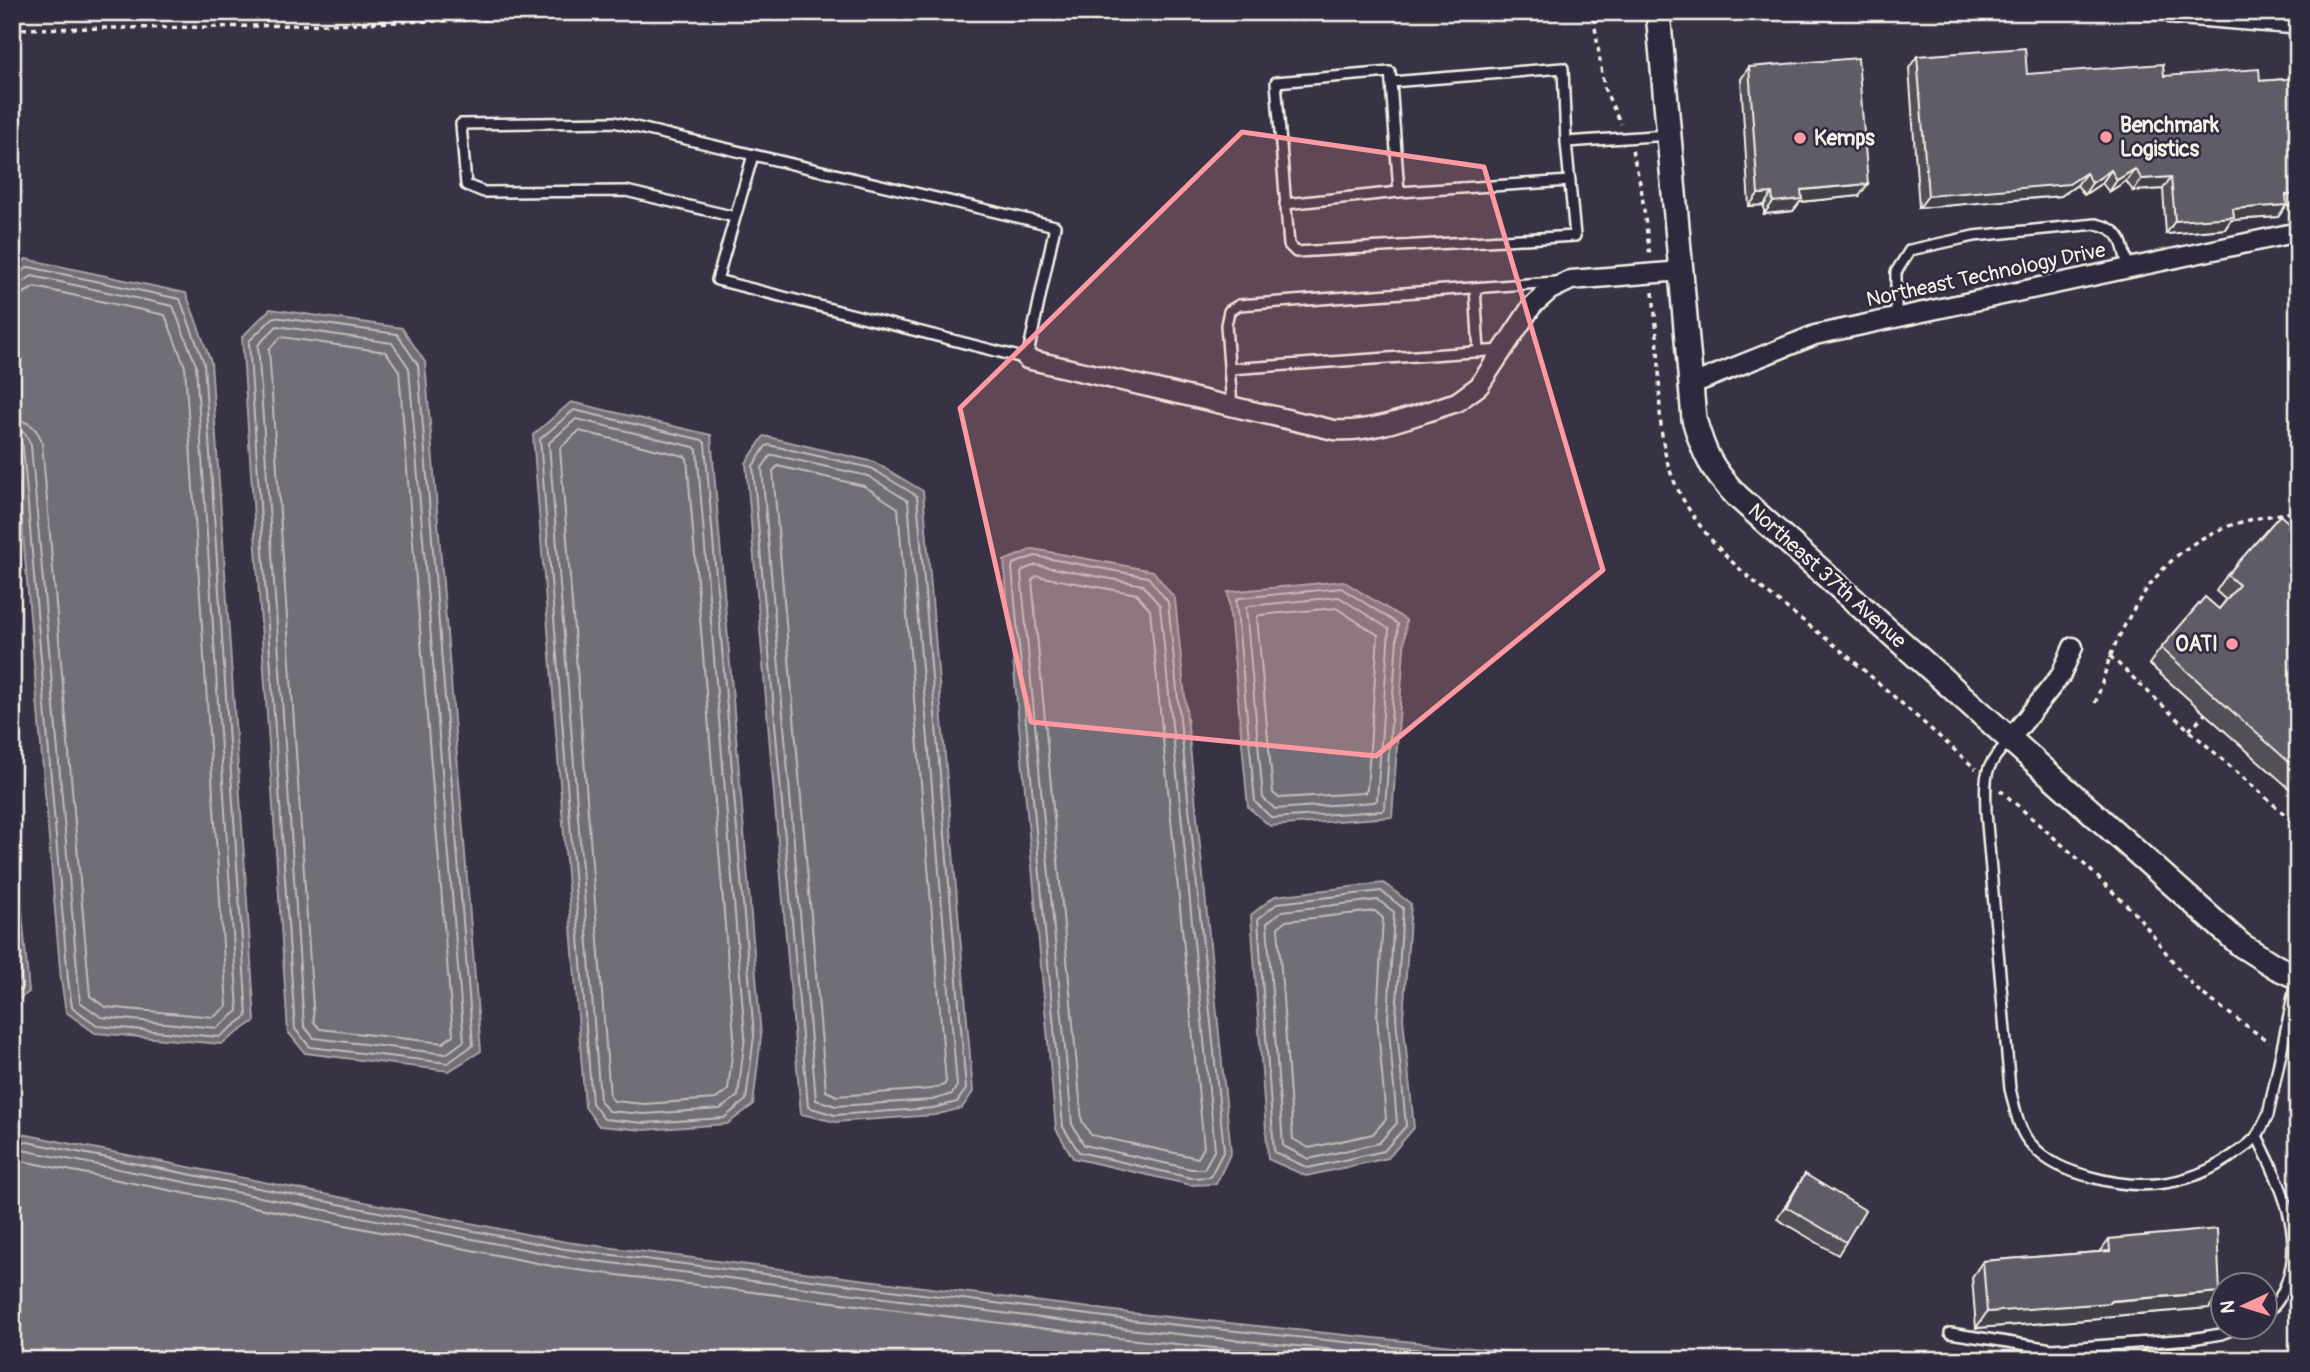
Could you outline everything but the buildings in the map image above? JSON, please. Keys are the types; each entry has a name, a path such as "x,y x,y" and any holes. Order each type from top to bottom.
{"street":[{"name":"Northeast 37th Avenue","path":"1658,12 1694,419 1704,453 1720,478 2241,945 2298,977"},
{"path":"2174,12 2298,22"},
{"name":"Northeast Technology Drive","path":"1690,385 1815,335 2298,232"},
{"path":"1027,359 1334,430 1350,431 1457,402 1469,395 1479,386 1532,306 1550,290 1571,280 1682,271"},
{"path":"2010,739 2061,675 2073,648"}],"lane":[{"path":"1391,82 1563,68 1566,142 1575,236 1296,252 1289,245 1276,82 1390,72 1399,192"},
{"path":"735,217 626,191 484,192 466,185 461,124 614,122 1055,226 1027,359 717,280 735,217 752,155"},
{"path":"1566,142 1670,135"},
{"path":"1286,204 1399,192 1570,181"},
{"path":"1896,318 1896,272 1910,250 1974,236 2096,224 2111,227 2120,235 2128,268"},
{"path":"1232,407 1226,325 1229,311 1239,305 1571,280"},
{"path":"1475,288 1479,352"},
{"path":"1229,369 1502,350"},
{"path":"2010,739 1991,760 1985,778 1986,812 2010,1090 2028,1142 2043,1157 2059,1166 2114,1184 2138,1186 2185,1180 2211,1169 2257,1136 2268,1115 2298,977"},
{"path":"2257,1136 2288,1209 2295,1249 2291,1272 2283,1294 2278,1299"},
{"path":"1950,1333 2052,1349 2208,1336"}],"path":[{"path":"12,29 579,18 1140,12"},
{"path":"1585,12 1594,20 1604,88 1628,138"},
{"path":"2095,704 2110,656 2140,596 2181,552 2231,526 2298,511"},
{"path":"2110,656 2298,826"},
{"path":"2189,730 2205,714"}],"highlighted area":[{"path":"1242,132 1484,167 1603,570 1376,756 1031,722 960,408"}],"water":[{"path":"26,259 186,293 211,362 255,1021 221,1044 95,1033 66,1012 61,980 12,406 12,271"},
{"path":"270,309 402,328 425,362 481,1051 449,1071 305,1053 288,1032 242,337"},
{"path":"571,402 711,435 761,1036 753,1105 727,1124 644,1130 599,1126 585,1107 533,435"},
{"path":"764,436 874,462 923,491 973,1092 962,1108 935,1115 835,1122 801,1114 746,463"},
{"path":"1033,549 1153,571 1175,599 1231,1152 1216,1184 1191,1185 1073,1158 1056,1129 1004,561"},
{"path":"1343,581 1406,620 1392,817 1270,826 1248,807 1228,592"},
{"path":"12,799 29,992 12,1004"},
{"path":"1384,883 1411,904 1403,1018 1414,1128 1388,1158 1306,1176 1268,1159 1251,915 1275,896"},
{"path":"12,1132 566,1242 1130,1313 1589,1360 12,1360"}],"place":[{"name":"Benchmark Logistics","path":"2106,137"},
{"name":"Kemps","path":"1800,138"},
{"name":"OATI","path":"2232,644"}]}
